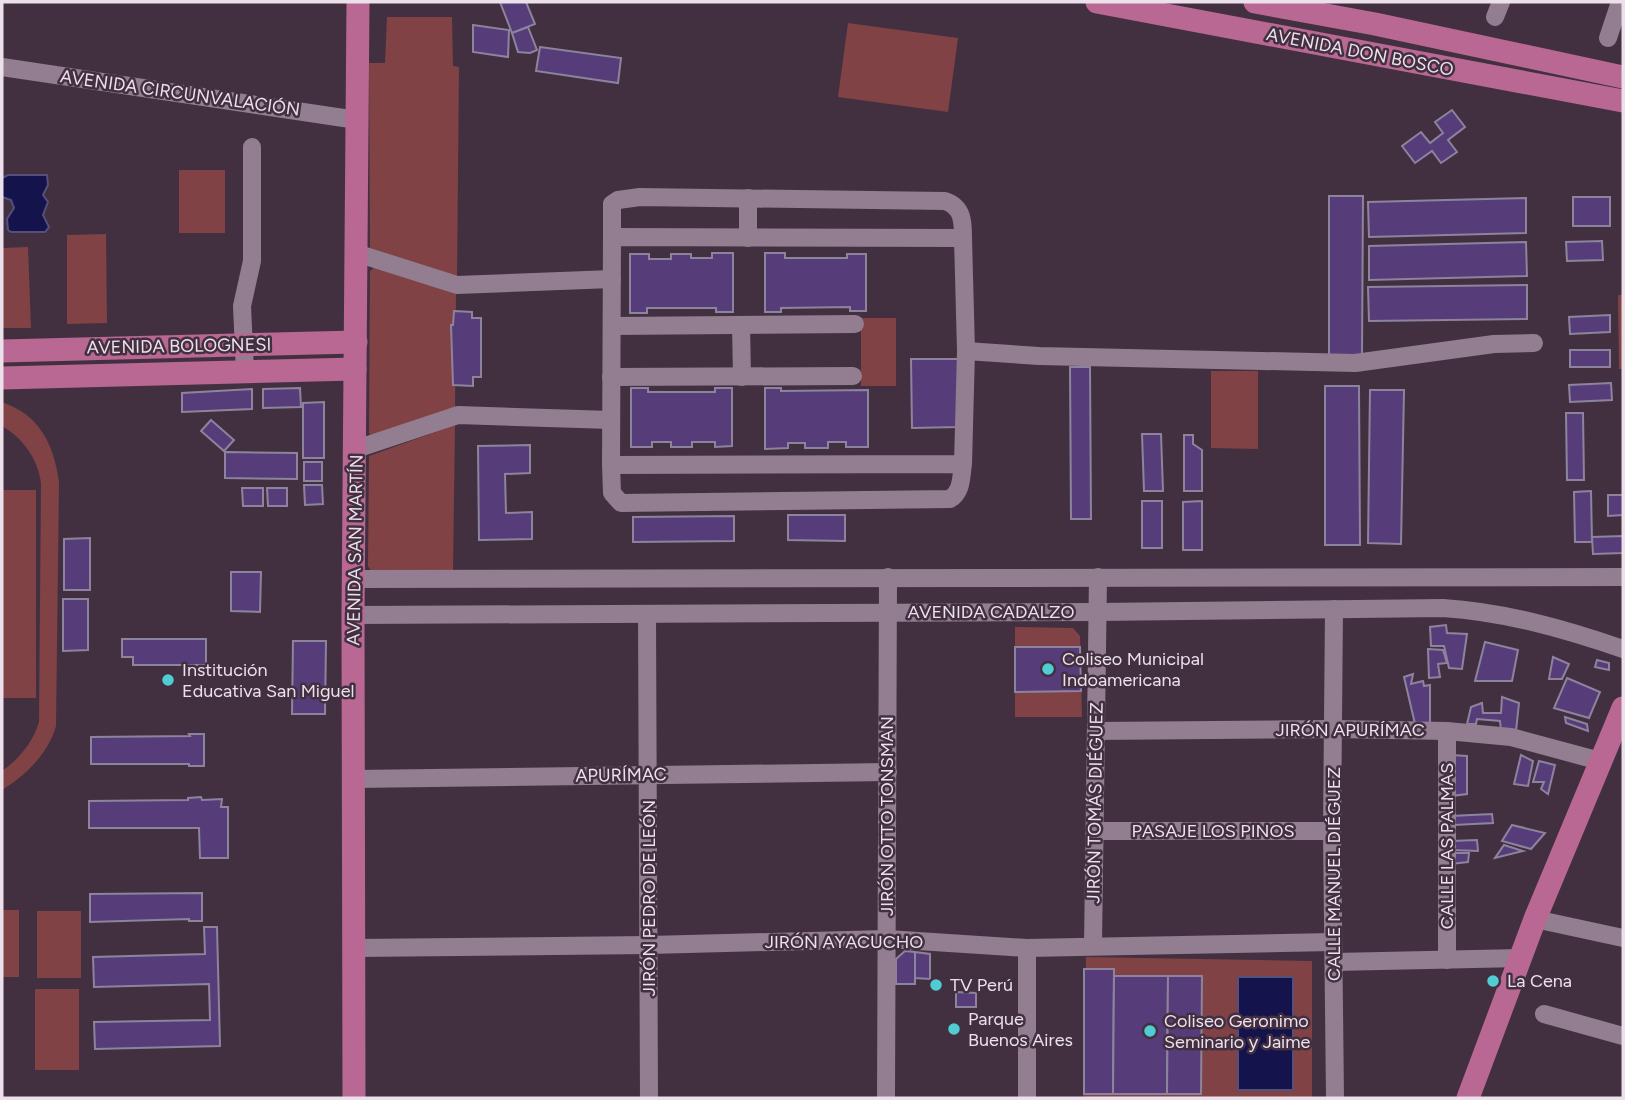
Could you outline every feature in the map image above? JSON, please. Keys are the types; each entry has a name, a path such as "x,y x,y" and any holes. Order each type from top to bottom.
{"main road":[{"name":"AVENIDA SAN MARTÍN","path":"354,1098 358,2"},
{"name":"AVENIDA DON BOSCO","path":"1097,2 1623,101"},
{"name":"AVENIDA DON BOSCO","path":"1255,2 1375,24 1623,77"},
{"name":"AVENIDA BOLOGNESI","path":"2,351 356,342"},
{"name":"AVENIDA BOLOGNESI","path":"2,378 355,369"},
{"path":"1468,1098 1535,919 1623,708"}],"street":[{"path":"1608,38 1620,2"},
{"name":"AVENIDA CIRCUNVALACIÓN","path":"2,67 357,120"},
{"path":"245,372 242,306 251,261 252,147"},
{"path":"640,197 945,201 959,210 963,220 966,351 963,464 958,491 950,499 621,503 612,493 611,466 612,237 612,204 618,200 640,197"},
{"path":"748,198 748,238"},
{"path":"612,237 963,239"},
{"path":"356,253 457,285 612,279"},
{"path":"612,326 855,324"},
{"path":"741,325 742,377"},
{"path":"966,351 1039,356 1355,363 1494,344 1534,343"},
{"path":"611,377 853,376"},
{"path":"356,449 458,415 611,420"},
{"path":"611,466 963,464"},
{"name":"JIRÓN OTTO TONSMAN","path":"886,1098 888,577"},
{"name":"JIRÓN TOMÁS DIÉGUEZ","path":"1093,946 1098,577"},
{"name":"AVENIDA CADALZO","path":"354,579 1623,577"},
{"name":"AVENIDA CADALZO","path":"354,615 1443,608 1481,611 1587,636 1623,649"},
{"name":"CALLE MANUEL DIÉGUEZ","path":"1334,609 1332,831 1335,1098"},
{"name":"JIRÓN PEDRO DE LEÓN","path":"648,614 649,1098"},
{"name":"JIRÓN APURÍMAC","path":"1096,731 1447,731 1511,737 1600,761"},
{"name":"CALLE LAS PALMAS","path":"1447,731 1447,960"},
{"name":"APURÍMAC","path":"355,779 888,772"},
{"name":"PASAJE LOS PINOS","path":"1095,831 1332,831"},
{"path":"1535,919 1623,938"},
{"name":"JIRÓN AYACUCHO","path":"355,948 887,939 1027,948 1333,942"},
{"path":"1027,948 1027,1098"},
{"path":"1334,962 1521,958"},
{"path":"1544,1014 1623,1036"}],"shaded area":[{"path":"387,17 452,17 453,66 459,67 457,280 370,250 369,63 385,63"},
{"path":"848,23 958,38 948,112 838,97"},
{"path":"179,170 225,170 225,233 179,233"},
{"path":"8,175 47,175 48,185 43,195 48,202 43,215 49,227 45,232 8,230 7,219 14,208 11,200 2,197 2,178"},
{"path":"106,234 107,323 67,324 67,235"},
{"path":"28,247 31,328 2,328 2,248"},
{"path":"375,267 456,293 455,410 373,438 369,433 370,271"},
{"path":"1618,295 1623,295 1623,369 1619,369"},
{"path":"861,318 896,318 896,386 861,386"},
{"path":"1211,371 1258,371 1258,449 1211,448"},
{"path":"2,402 26,415 43,433 57,468 59,482 56,726 42,755 19,778 2,790 2,771 25,750 39,722 41,483 37,466 28,450 2,426"},
{"path":"455,425 453,570 379,575 371,571 368,566 369,456"},
{"path":"2,490 36,490 36,698 2,698"},
{"name":"Coliseo Municipal Indoamericana","path":"1015,627 1073,628 1080,636 1082,717 1015,717"},
{"path":"2,910 19,910 19,977 2,977"},
{"path":"37,911 81,911 81,978 37,978"},
{"path":"1086,957 1312,961 1312,1098 1083,1098"},
{"path":"1238,977 1293,977 1293,1090 1238,1090"},
{"path":"35,989 79,989 79,1070 35,1070"}],"building":[{"path":"500,2 526,2 535,24 512,33"},
{"path":"473,25 509,30 508,57 473,52"},
{"path":"528,27 537,50 530,53 518,52 512,33"},
{"path":"540,47 621,58 618,83 536,71"},
{"path":"1452,110 1465,127 1448,140 1457,152 1441,163 1432,151 1415,163 1402,146 1421,132 1430,143 1443,133 1435,122"},
{"path":"1329,196 1363,196 1362,355 1329,355"},
{"path":"1573,197 1610,197 1610,226 1573,226"},
{"path":"1526,198 1526,233 1369,237 1368,202"},
{"path":"1602,241 1603,260 1567,261 1566,242"},
{"path":"1526,242 1527,276 1369,280 1369,246"},
{"path":"712,253 733,253 733,312 716,312 716,308 647,308 647,313 630,313 630,254 649,254 649,259 671,259 671,254 712,258"},
{"path":"765,253 785,253 785,258 847,258 847,254 866,254 866,311 850,311 850,307 781,308 781,312 765,312"},
{"path":"1527,285 1527,319 1369,321 1368,287"},
{"path":"454,311 472,312 472,318 481,318 481,377 473,377 473,386 453,385 451,325"},
{"path":"1610,315 1610,332 1570,334 1569,317"},
{"path":"1570,350 1610,350 1610,367 1570,367"},
{"path":"911,359 958,359 958,427 912,428"},
{"path":"1070,367 1090,367 1091,519 1071,519"},
{"path":"1611,383 1612,400 1570,402 1569,385"},
{"path":"1325,386 1359,386 1360,545 1325,545"},
{"path":"300,388 301,407 263,408 263,389"},
{"path":"631,388 648,388 648,392 715,392 715,388 732,388 732,446 715,447 715,442 692,442 692,447 671,447 671,442 652,442 652,447 631,447"},
{"path":"765,388 781,388 781,391 868,390 868,447 846,447 846,442 828,442 828,448 805,448 805,443 788,443 788,448 765,449"},
{"path":"252,389 252,409 182,412 182,393"},
{"path":"1370,390 1404,390 1401,544 1368,543"},
{"path":"324,402 324,458 303,458 303,403"},
{"path":"1566,413 1583,413 1584,480 1567,480"},
{"path":"211,420 234,440 224,451 201,431"},
{"path":"1142,434 1161,434 1163,491 1144,491"},
{"path":"1184,435 1193,435 1193,444 1202,450 1202,491 1184,491"},
{"path":"530,445 530,473 505,474 506,513 532,512 532,539 479,540 478,446"},
{"path":"225,452 297,453 297,479 225,478"},
{"path":"304,462 322,462 322,481 304,481"},
{"path":"304,485 322,485 323,504 305,505"},
{"path":"242,488 263,488 263,506 243,506"},
{"path":"267,488 287,488 287,506 268,506"},
{"path":"1591,491 1592,542 1575,542 1574,492"},
{"path":"1608,495 1623,495 1623,515 1608,516"},
{"path":"1142,501 1162,501 1162,548 1142,548"},
{"path":"1202,501 1202,550 1183,550 1183,502"},
{"path":"788,515 845,515 845,541 788,540"},
{"path":"734,516 734,541 633,542 633,517"},
{"path":"1623,536 1623,553 1593,554 1592,537"},
{"path":"90,538 90,590 64,590 64,539"},
{"path":"231,572 261,572 260,612 231,611"},
{"path":"63,599 88,599 88,650 63,651"},
{"path":"1446,625 1447,633 1467,634 1462,669 1449,668 1444,646 1431,646 1430,627"},
{"path":"122,639 206,639 206,665 133,665 133,657 122,657"},
{"path":"293,641 326,641 325,714 292,714"},
{"path":"1485,642 1518,650 1512,681 1475,681"},
{"path":"1015,647 1080,647 1081,691 1015,692"},
{"path":"1428,649 1443,650 1447,663 1438,664 1440,677 1429,678"},
{"path":"1553,657 1569,664 1562,679 1549,679"},
{"path":"1597,660 1609,663 1609,670 1595,667"},
{"path":"1413,674 1411,684 1423,681 1424,686 1430,685 1430,724 1415,724 1404,677"},
{"path":"1567,678 1600,692 1589,718 1554,708"},
{"path":"1502,697 1519,703 1516,731 1501,730 1500,721 1477,719 1476,724 1467,724 1471,707 1482,703 1483,713 1501,713"},
{"path":"1565,717 1587,724 1588,731 1566,723"},
{"path":"189,734 204,734 204,766 91,764 91,737 190,736"},
{"path":"1451,755 1467,756 1467,794 1451,796"},
{"path":"1521,755 1533,761 1528,786 1514,784"},
{"path":"1539,761 1555,765 1548,794 1541,789 1544,782 1533,782"},
{"path":"201,797 202,800 222,799 221,807 228,807 228,858 200,858 199,828 89,828 89,801 188,800"},
{"path":"1492,814 1493,823 1454,825 1451,816"},
{"path":"1512,825 1545,833 1531,849 1502,841"},
{"path":"1477,840 1478,851 1451,850 1451,841"},
{"path":"1504,845 1523,851 1495,858"},
{"path":"1451,853 1469,853 1468,862 1451,864"},
{"path":"202,893 202,921 189,919 90,922 90,894"},
{"path":"204,927 217,927 220,1046 95,1049 94,1022 210,1020 209,984 94,987 93,957 205,954"},
{"path":"905,951 915,952 915,984 896,984 896,959"},
{"path":"915,952 930,954 930,979 915,978"},
{"path":"1084,969 1114,969 1113,1094 1084,1094"},
{"path":"1114,976 1168,976 1167,1094 1113,1094"},
{"path":"1168,976 1202,976 1201,1094 1167,1094"},
{"path":"956,992 976,993 976,1007 956,1007"}],"place":[{"name":"Coliseo Municipal Indoamericana","path":"1048,669"},
{"name":"Institución Educativa San Miguel","path":"168,680"},
{"name":"La Cena","path":"1493,981"},
{"name":"TV Perú","path":"936,985"},
{"name":"Parque Buenos Aires","path":"954,1029"},
{"name":"Coliseo Geronimo Seminario y Jaime","path":"1150,1031"}]}
